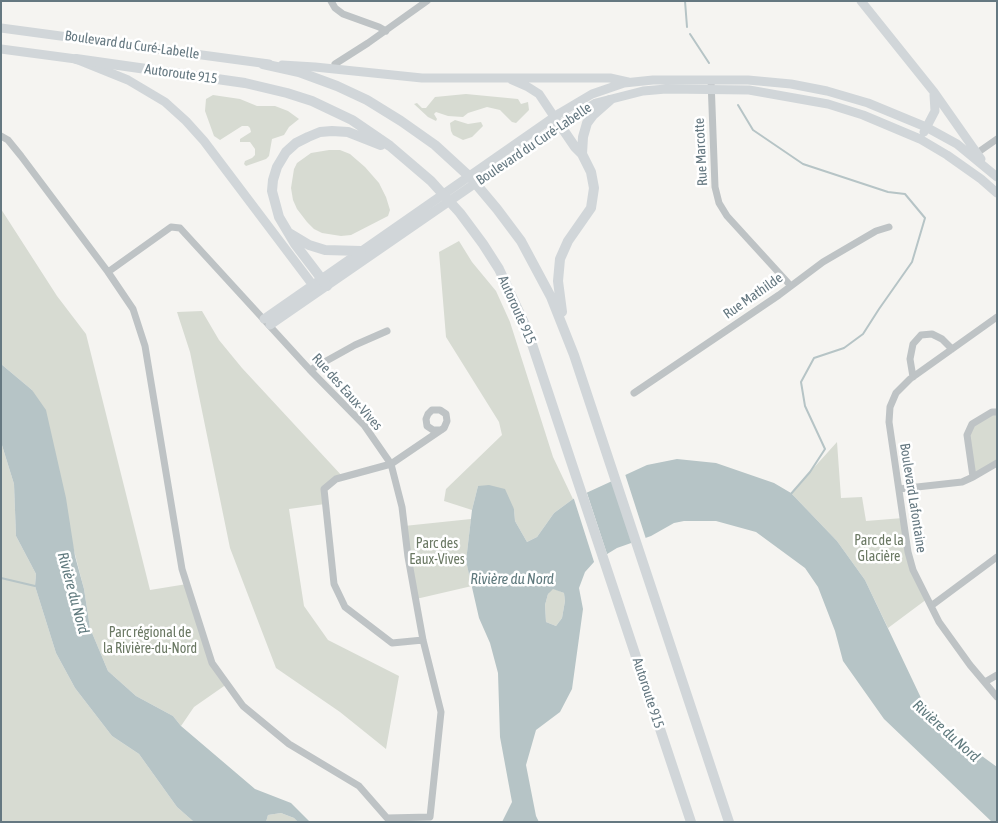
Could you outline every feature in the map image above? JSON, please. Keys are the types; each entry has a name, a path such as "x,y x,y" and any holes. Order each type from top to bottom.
{"highway":[{"name":"Autoroute 915","path":"76,59 223,80 287,92 319,104 343,115 371,132 426,176 454,206 483,244 504,278 534,348 691,822"},
{"path":"263,64 308,75 358,95 401,121 442,151 471,178 509,224 537,269 564,326 616,476 729,822"},
{"path":"582,154 583,137 587,123 592,115 610,100"},
{"path":"557,121 582,154 591,172 594,193 588,212 568,241 560,259 558,281 564,326"},
{"path":"320,285 276,208 272,195 272,184 279,162 296,143 320,132 344,131 357,134 396,151"},
{"path":"288,232 309,245 325,250 362,251"}],"main road":[{"path":"861,1 934,92 977,153 996,176"},
{"name":"Boulevard du Curé-Labelle","path":"1,28 263,64 332,66 422,78 610,78 630,82"},
{"name":"Boulevard du Curé-Labelle","path":"1,49 76,59 140,86 157,97 179,114 204,141 320,285"},
{"path":"508,78 535,91 557,121"},
{"name":"Boulevard du Curé-Labelle","path":"320,285 557,121 592,94 612,86 630,82 653,80 711,84 828,104 863,115 920,139 947,155 997,193"},
{"name":"Boulevard du Curé-Labelle","path":"557,121 596,103 650,90 748,80 791,84 827,91 868,103 926,127 957,144 996,176"},
{"path":"920,139 936,107 934,92"},
{"name":"Boulevard du Curé-Labelle","path":"320,285 362,251 433,207"},
{"path":"267,322 320,285"}],"street":[{"path":"331,1 335,8 343,14 386,30"},
{"path":"332,66 427,1"},
{"name":"Rue Marcotte","path":"711,84 715,187 719,203 725,213 790,285"},
{"name":"Rue des Eaux-Vives","path":"1,136 8,140 108,272 133,309 145,346 182,569 212,664 243,706 289,744 359,786 388,820 429,819 441,712 423,640 408,557 402,507 391,464 364,425 310,370 180,228 171,227 108,272"},
{"path":"977,153 997,139"},
{"name":"Rue Mathilde","path":"634,393 828,258 876,231 888,227"},
{"name":"Boulevard Lafontaine","path":"997,317 913,377 896,393 890,407 889,422 911,561 917,579 939,622 970,665 997,696"},
{"path":"310,370 355,344 387,331"},
{"path":"913,377 910,358 913,344 921,335 932,334 942,339 952,349"},
{"path":"973,477 967,435 972,424 992,412 997,412"},
{"path":"423,640 392,643 345,607 334,584 324,489 336,479 391,464 441,430"},
{"path":"899,489 962,482 997,463"},
{"path":"931,606 997,557"},
{"path":"985,682 997,675"}],"green space":[{"path":"466,94 518,99 521,104 528,102 529,110 516,123 512,122 500,110 487,107 468,113 463,117 448,116 436,112 434,114 437,119 436,121 428,117 414,104 417,103 422,108 426,108 435,97"},
{"path":"213,95 240,99 257,106 275,106 288,111 299,119 289,127 284,135 272,139 269,156 266,159 246,166 244,164 245,161 255,155 255,149 250,142 240,142 240,139 251,132 250,128 242,126 220,140 214,136 205,111 206,99"},
{"path":"455,120 468,124 481,122 483,126 472,137 463,140 453,135 451,131 450,123"},
{"path":"340,150 350,154 365,167 379,183 386,197 390,210 388,216 351,235 341,236 322,233 314,229 307,222 293,200 291,188 294,169 297,163 311,153"},
{"name":"Parc régional de la Rivière-du-Nord","path":"1,209 57,296 86,334 150,590 187,584 212,663 227,684 194,707 181,726 173,716 136,696 108,671 90,628 84,589 32,390 1,364"},
{"path":"459,241 472,262 496,291 510,322 553,457 573,499 554,513 537,537 527,542 515,521 514,509 478,486 472,510 444,501 446,489 502,435 499,422 446,337 439,252"},
{"path":"202,311 219,340 242,368 343,477 324,489 325,504 289,509 304,606 328,640 399,676 386,749 340,712 276,668 230,548 190,352 177,312"},
{"path":"997,412 997,463 973,477 967,435 972,424"},
{"path":"1,442 14,484 16,536 36,574 35,586 56,653 75,688 112,736 139,754 177,807 194,822 1,822"},
{"name":"Parc de la Glacière","path":"837,442 841,498 862,497 866,521 903,518 908,552 927,599 888,628 865,580 837,541 791,493"},
{"name":"Parc des Eaux-Vives","path":"471,519 466,561 472,586 416,599 404,526"},
{"path":"552,588 564,593 565,601 562,618 556,626 546,622 545,605"},
{"path":"281,813 294,818 298,822 266,822 268,815"}],"water":[{"name":"Rivière du Nord","path":"1,364 32,390 46,410 66,498 75,556 84,589 90,628 108,671 136,696 173,716 181,726 255,789 291,803 310,822 298,822 294,818 281,813 268,815 266,822 194,822 177,807 139,754 112,736 75,688 56,653 35,586 36,574 16,536 14,484 1,442"},
{"name":"Rivière du Nord","path":"677,459 716,463 774,483 791,493 837,541 865,580 931,719 997,767 997,822 992,822 884,719 843,661 835,631 818,587 805,568 756,532 716,521 684,521 674,523 651,536 617,548 594,562 585,572 579,588 583,609 572,689 560,712 536,730 526,765 536,816 539,822 502,822 512,802 500,737 498,673 490,643 479,618 466,561 472,510 478,486 489,485 505,489 514,509 515,521 527,542 537,537 554,513 573,499 647,465","holes":["553,589 564,593 565,601 562,618 556,626 546,622 545,605 548,594"]}],"pier":[{"path":"625,474 646,539 632,544 616,476"},
{"path":"586,490 608,557 595,565 573,496"}],"waterway":[{"path":"685,1 687,27"},
{"path":"690,34 709,63"},
{"path":"738,105 753,130 803,164 888,192 905,194 925,218 912,262 863,334 844,348 814,358 801,382 805,406 825,449 810,472 790,495"},
{"name":"Rivière du Nord","path":"1,578 35,586"}]}
